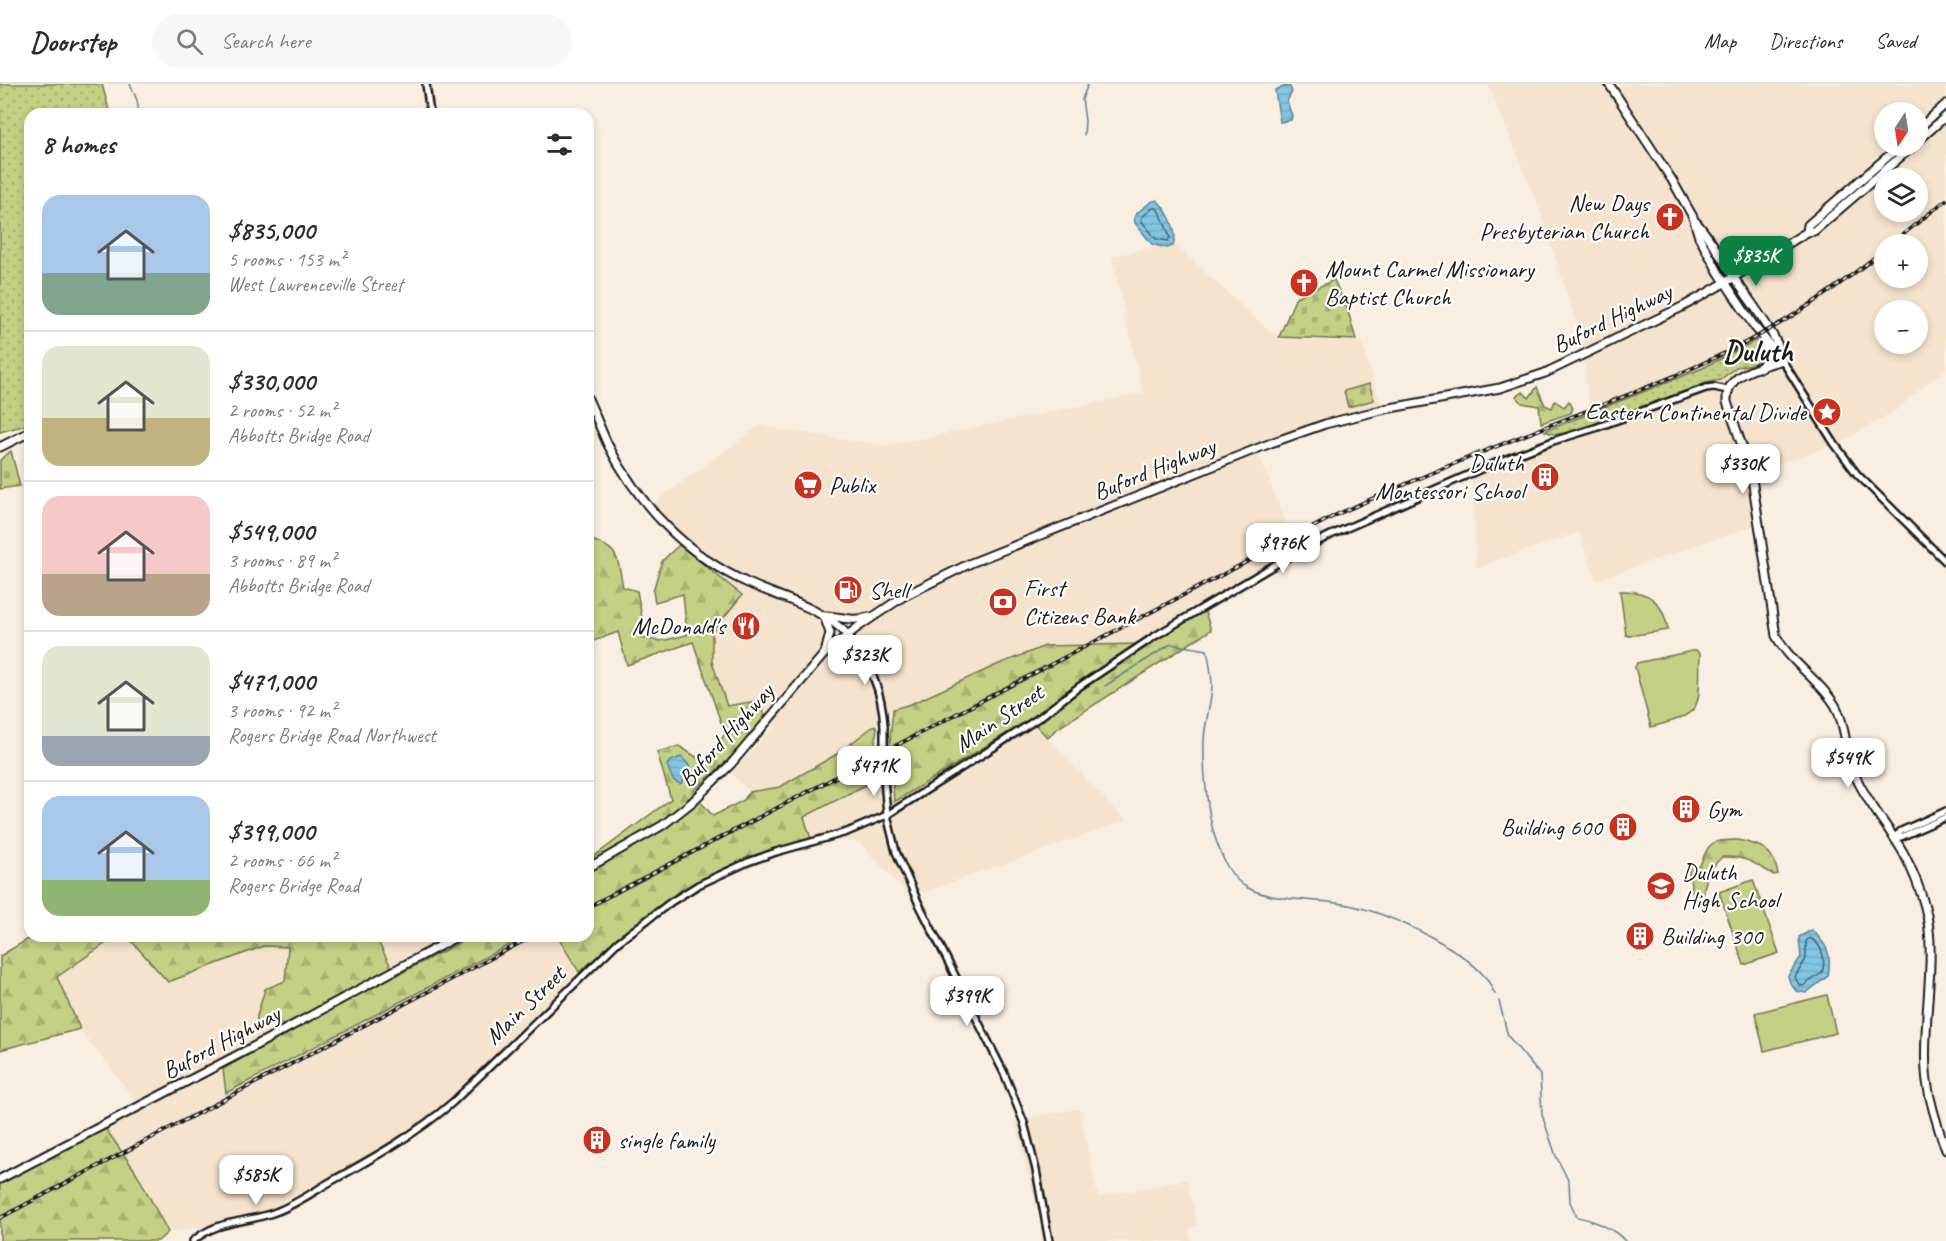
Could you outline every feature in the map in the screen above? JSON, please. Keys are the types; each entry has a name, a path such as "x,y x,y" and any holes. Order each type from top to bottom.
{"main road":[{"path":"1609,84 1672,180 1694,220 1701,241 1726,282 1761,335 1782,360"},
{"path":"1928,120 1944,106"},
{"path":"1928,127 1942,114 1944,106"},
{"path":"1928,131 1946,116"},
{"name":"Buford Highway","path":"1807,232 1808,225 1889,156"},
{"name":"Buford Highway","path":"594,865 663,825 692,803 731,764 825,653 895,601 968,564 1271,443 1325,424 1385,409 1500,388 1545,373 1666,315 1726,282 1807,232 1814,231 1902,156"},
{"path":"1857,195 1857,190 1876,172 1881,163"},
{"path":"1827,219 1830,211 1849,197 1853,186"},
{"path":"1694,220 1711,240 1781,353 1782,360"},
{"path":"1761,335 1767,352 1761,368"},
{"path":"1782,360 1736,377 1727,390 1728,408 1751,472 1776,636 1787,654 1826,693 1836,708 1846,751 1855,775 1913,873 1926,909 1929,954 1926,1073 1946,1150"},
{"path":"594,412 629,480 651,510 702,556 745,582 824,616 856,620 876,615"},
{"path":"0,447 24,435"},
{"path":"824,616 848,635"},
{"path":"824,616 830,633 825,653"},
{"name":"Buford Highway","path":"0,1179 251,1048 447,942"}],"street":[{"path":"426,84 429,108"},
{"path":"1782,360 1847,461 1866,484 1946,562"},
{"name":"Main Street","path":"193,1241 217,1225 261,1217 290,1206 372,1159 428,1122 453,1102 618,942 670,902 723,872 846,832 886,815 1030,723 1080,686 1155,636 1293,554 1448,482 1552,441 1706,388 1727,390"},
{"path":"848,635 873,675 883,705 886,815 896,852 918,902 1004,1073 1024,1123 1036,1170 1048,1241"},
{"path":"1894,838 1901,831 1946,811"},
{"path":"1894,838 1946,817"}],"shaded area":[{"path":"1488,84 1605,84 1610,93 1625,84 1946,84 1946,370 1933,378 1896,410 1840,443 1748,475 1756,525 1596,580 1579,532 1476,568 1472,472 1591,430 1581,336 1538,205"},
{"path":"1172,242 1278,339 1362,342 1383,412 1317,429 1257,450 1299,555 1140,644 1045,646 911,704 893,709 837,754 780,787 749,792 731,773 774,727 765,718 761,700 727,706 712,662 712,632 742,595 692,557 644,510 759,426 886,446 1143,393 1112,257"},
{"path":"1030,719 1119,814 1128,820 910,897 859,842 811,839 803,818 875,780 890,741 894,801"},
{"path":"107,942 132,942 168,982 264,946 288,947 285,981 256,1028 279,1021 289,1031 224,1069 226,1092 514,942 561,942 579,972 428,1122 374,1155 247,1220 168,1232 136,1172 103,1125 139,1105 80,1029 57,977"},
{"path":"378,942 460,942 396,976"},
{"path":"1079,1109 1098,1197 1187,1180 1198,1226 1189,1229 1191,1241 1045,1241 1015,1120"}],"green space":[{"path":"0,84 102,84 108,108 24,108 24,426 0,432"},
{"path":"1334,280 1348,311 1356,340 1279,337 1296,297"},
{"path":"1756,340 1763,351 1758,361 1736,367 1720,380 1706,383 1690,391 1578,430 1557,434 1545,431 1703,368"},
{"path":"1369,384 1374,400 1348,407 1344,391"},
{"path":"1537,387 1545,405 1552,408 1555,401 1564,407 1569,401 1573,408 1571,413 1541,423 1539,406 1522,403 1516,396 1523,392 1529,398"},
{"path":"11,451 20,486 0,489 0,460"},
{"path":"594,541 612,550 618,561 623,587 637,591 645,633 641,638 661,641 687,635 683,594 655,602 653,591 662,561 679,545 742,595 712,632 712,662 727,706 761,700 765,718 728,760 692,792 713,816 744,800 749,792 780,787 837,754 875,725 877,728 874,749 875,780 804,817 811,839 748,859 712,875 627,933 579,972 561,942 594,942 594,857 671,799 657,752 679,746 704,762 725,734 693,642 627,665 618,632 594,641"},
{"path":"1620,591 1639,593 1653,600 1663,612 1668,630 1626,635"},
{"path":"1204,609 1211,630 1055,730 1048,738 1030,719 894,802 890,741 893,709 911,704 1045,646 1140,644"},
{"path":"1696,650 1700,654 1696,705 1691,712 1682,717 1651,727 1635,667 1637,663"},
{"path":"1738,840 1765,849 1773,858 1778,874 1774,875 1744,859 1722,857 1708,876 1703,899 1693,895 1688,869 1690,866 1700,866 1706,851 1712,844"},
{"path":"1753,880 1779,953 1744,965 1719,892"},
{"path":"24,941 107,942 57,977 80,1029 0,1050 0,956"},
{"path":"132,942 378,942 396,976 461,942 515,942 226,1093 223,1069 289,1032 279,1021 256,1029 257,1016 265,989 285,981 288,947 264,946 168,982"},
{"path":"1827,995 1836,1033 1764,1051 1755,1013"},
{"path":"103,1125 136,1172 168,1232 158,1241 0,1241 0,1181"}],"water":[{"path":"1289,85 1292,92 1287,101 1292,116 1291,120 1280,122 1275,90"},
{"path":"1157,200 1168,215 1175,234 1173,246 1167,248 1152,244 1135,223 1134,218 1137,213"},
{"path":"681,757 692,772 680,784 673,780 667,765"},
{"path":"1812,930 1828,951 1829,968 1828,976 1806,993 1796,991 1788,976 1801,957 1799,937"}],"waterway":[{"path":"130,84 138,108"},
{"path":"1084,135 1082,99 1088,84"},
{"path":"1105,686 1171,644 1207,650 1212,686 1204,740 1208,804 1218,847 1236,879 1248,888 1268,895 1337,903 1375,912 1396,920 1457,953 1486,978 1495,994"},
{"path":"1499,1001 1508,1036 1540,1075 1542,1115 1556,1156 1569,1182 1570,1202 1577,1217 1602,1225 1625,1241"}],"railway":[{"path":"1904,234 1946,200"},
{"path":"594,904 1340,513 1730,351 1806,307 1874,258"},
{"path":"0,1218 522,942"}],"place":[{"name":"New Days Presbyterian Church","path":"1670,217"},
{"name":"Mount Carmel Missionary Baptist Church","path":"1304,283"},
{"name":"Eastern Continental Divide","path":"1827,412"},
{"name":"Duluth Montessori School","path":"1545,477"},
{"name":"Publix","path":"808,485"},
{"name":"Shell","path":"848,590"},
{"name":"First Citizens Bank","path":"1003,602"},
{"name":"McDonald's","path":"746,626"},
{"name":"Gym","path":"1686,809"},
{"name":"Building 600","path":"1623,827"},
{"name":"Duluth High School","path":"1661,886"},
{"name":"Building 300","path":"1640,936"},
{"name":"single family","path":"597,1140"}],"district":[{"name":"Duluth","path":"1758,351"}]}
